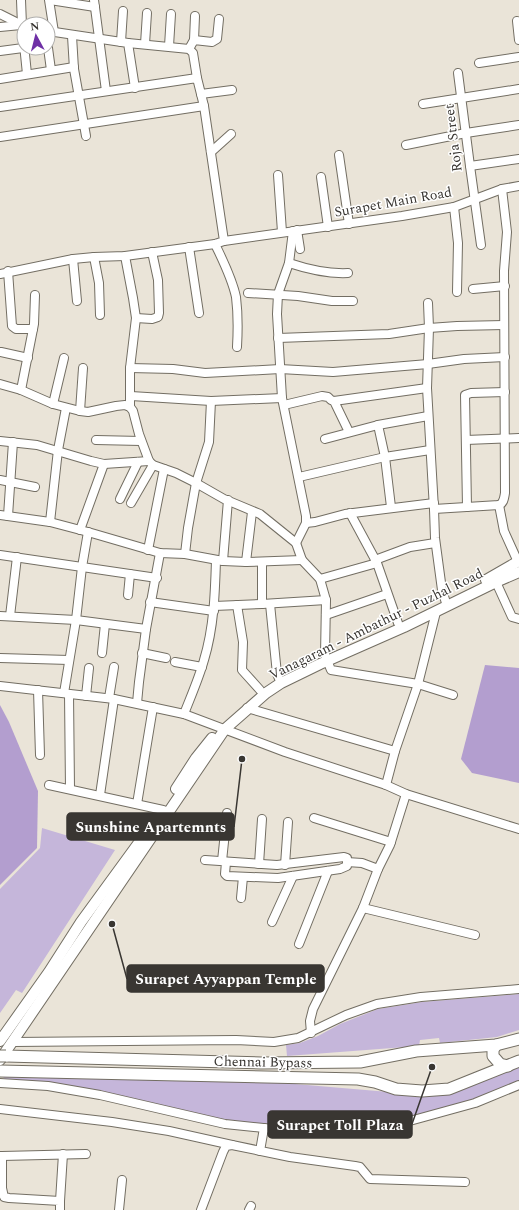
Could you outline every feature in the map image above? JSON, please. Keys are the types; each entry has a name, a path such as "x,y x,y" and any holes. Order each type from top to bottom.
{"highway":[{"name":"Chennai Bypass","path":"0,1056 261,1063 360,1062 416,1051 496,1045 519,1039"},
{"path":"496,1045 493,1050 493,1056 500,1064 508,1066"},
{"name":"Chennai Bypass","path":"0,1071 358,1079 375,1082 396,1089 422,1092 449,1089 519,1061"},
{"path":"358,1079 360,1062"}],"main road":[{"name":"Vanagaram - Ambathur - Puzhal Road","path":"0,1060 104,899 223,728 279,681 326,658 436,612 446,604 496,582 519,565"},
{"path":"326,658 398,622 446,604 519,565"},
{"path":"223,728 249,699 260,690 279,681"},
{"path":"0,1041 49,972 81,922 104,899 163,810 188,777"}],"street":[{"path":"21,0 22,16"},
{"path":"50,16 49,0 95,3 106,91"},
{"path":"123,11 124,42 135,88"},
{"path":"145,44 147,13"},
{"path":"0,14 16,22"},
{"path":"169,46 171,14"},
{"path":"189,49 194,40 195,16"},
{"path":"194,40 215,41 217,39 219,19"},
{"path":"517,21 519,40"},
{"path":"0,28 16,26"},
{"path":"56,33 169,46 189,49 194,53 197,78 204,106 224,241"},
{"path":"72,36 74,67 86,136"},
{"path":"0,51 16,49"},
{"path":"24,56 27,74"},
{"path":"49,56 51,70"},
{"path":"478,63 519,57"},
{"path":"0,79 74,67"},
{"name":"Roja Street","path":"458,73 481,245"},
{"path":"0,107 197,78"},
{"path":"423,104 519,89"},
{"path":"201,94 232,90"},
{"path":"0,137 204,106"},
{"path":"406,145 466,133 519,125"},
{"path":"211,152 231,134"},
{"path":"339,155 350,224"},
{"path":"470,166 519,159"},
{"path":"278,175 282,232"},
{"path":"321,177 328,227"},
{"name":"Surapet Main Road","path":"0,274 8,271 74,259 125,256 215,244 224,241 282,232 350,224 454,207 502,190 519,186"},
{"path":"306,523 350,513 391,507 467,507 502,504 505,493 504,271 507,232 502,190"},
{"path":"454,207 458,243 457,292"},
{"path":"295,231 300,249"},
{"path":"295,231 289,263 278,294 277,314 283,401 306,516 306,523 296,543"},
{"path":"215,244 228,274 235,296 238,326 237,347"},
{"path":"189,247 199,313"},
{"path":"136,318 153,319 159,313 158,280 152,252"},
{"path":"125,256 136,318 130,368 130,407 133,411 141,440 151,463"},
{"path":"94,257 99,283 100,315"},
{"path":"74,259 77,301"},
{"path":"289,263 301,267 348,274"},
{"path":"8,271 12,326 16,328 33,329"},
{"path":"473,289 504,286"},
{"path":"248,293 278,294 332,301 353,301"},
{"path":"21,390 33,329 35,295"},
{"path":"428,303 429,328 427,388 435,543 438,570 446,604"},
{"path":"278,338 389,334 429,328 504,325"},
{"path":"0,352 28,358"},
{"path":"130,368 173,369 206,373 280,369 333,372 428,364 464,359 505,357"},
{"path":"53,404 64,358"},
{"path":"80,411 83,368"},
{"path":"0,384 21,390 53,404 80,411 88,412 116,406 130,407"},
{"path":"334,401 427,388"},
{"path":"467,507 466,394 505,392"},
{"path":"131,396 210,401 283,401 325,396 334,401 350,432"},
{"path":"185,554 196,483 209,442 210,401"},
{"path":"50,522 58,450 66,408"},
{"path":"325,439 378,425 428,416"},
{"path":"378,425 391,507"},
{"path":"466,440 519,438"},
{"path":"0,440 37,445 58,450 64,454 104,464 138,462 151,463 176,473 252,512 260,514 296,543 302,560 320,580 326,600 326,658 331,670 418,684 453,695"},
{"path":"96,440 141,440"},
{"path":"13,442 4,516 50,522 160,553 185,554 219,560 246,562 302,560"},
{"path":"299,477 384,457 430,450"},
{"path":"120,499 138,462"},
{"path":"131,503 151,463"},
{"path":"70,789 67,694 69,660 76,620 82,567 84,531 104,464"},
{"path":"148,550 164,469"},
{"path":"0,480 35,488"},
{"path":"184,714 202,667 208,641 214,608 219,560 228,500"},
{"path":"499,505 504,531 519,565"},
{"path":"246,562 252,512"},
{"path":"350,513 376,561 398,622"},
{"path":"320,580 376,561 410,547 435,543"},
{"path":"137,703 142,653 150,602 157,578 160,553"},
{"path":"0,555 157,578"},
{"path":"10,616 17,557"},
{"path":"262,562 266,604 279,681"},
{"path":"128,595 130,574"},
{"path":"496,582 512,617 519,619"},
{"path":"326,614 387,594"},
{"path":"150,602 214,608 237,605 326,600"},
{"path":"237,605 243,642 242,670 260,690"},
{"path":"386,785 395,751 418,684 436,612"},
{"path":"0,616 76,620 146,629"},
{"path":"102,653 105,624"},
{"path":"142,653 166,658"},
{"path":"0,658 69,660"},
{"path":"175,662 202,667"},
{"path":"100,795 112,698 114,667"},
{"path":"86,696 89,668"},
{"path":"0,686 112,698 184,714 285,752 386,785 406,794 519,829"},
{"path":"38,690 40,755"},
{"path":"137,804 153,707"},
{"path":"247,708 395,751"},
{"path":"49,785 163,810"},
{"path":"311,1033 310,1021 313,1010 363,908 378,869 391,842 406,794"},
{"path":"205,860 224,861 259,864 285,865 344,856 347,858 347,867 278,878 227,876 225,874 224,861 227,813"},
{"path":"314,818 391,842"},
{"path":"259,864 262,819"},
{"path":"285,865 288,822"},
{"path":"347,862 362,863 378,869"},
{"path":"298,944 328,871"},
{"path":"272,922 293,876"},
{"path":"241,898 243,877"},
{"path":"363,908 475,935"},
{"path":"13,1042 228,1040 274,1042 298,1038 346,1015 377,1004 421,997 519,989"},
{"path":"0,1083 48,1086 100,1095 225,1124 312,1133 339,1133 368,1130 406,1122 475,1103 508,1091 519,1085"},
{"path":"0,1109 112,1122 169,1131 290,1157 355,1166 360,1167 370,1179 465,1182"},
{"path":"260,1151 264,1128"},
{"path":"201,1210 223,1152 226,1146 232,1145"},
{"path":"60,1210 63,1154"},
{"path":"60,1201 8,1198 4,1196 2,1188 1,1156 86,1154"},
{"path":"119,1210 122,1180"}],"shaded area":[{"path":"485,665 519,668 519,783 472,773 461,759"},
{"path":"0,705 9,722 38,791 37,848 0,885"},
{"path":"42,828 115,850 22,993 16,990 0,1013 0,889 40,848"},
{"path":"519,994 519,1030 497,1037 440,1043 439,1038 420,1040 419,1046 287,1056 286,1045 300,1043 318,1036 340,1024 378,1009 422,1002"},
{"path":"519,1065 519,1082 473,1100 428,1113 346,1130 312,1129 226,1120 6,1080 2,1076 247,1080 424,1095"}],"place":[{"name":"Sunshine Apartemnts","path":"242,759"},
{"name":"Surapet Ayyappan Temple","path":"112,924"},
{"name":"Surapet Toll Plaza","path":"432,1067"}]}
